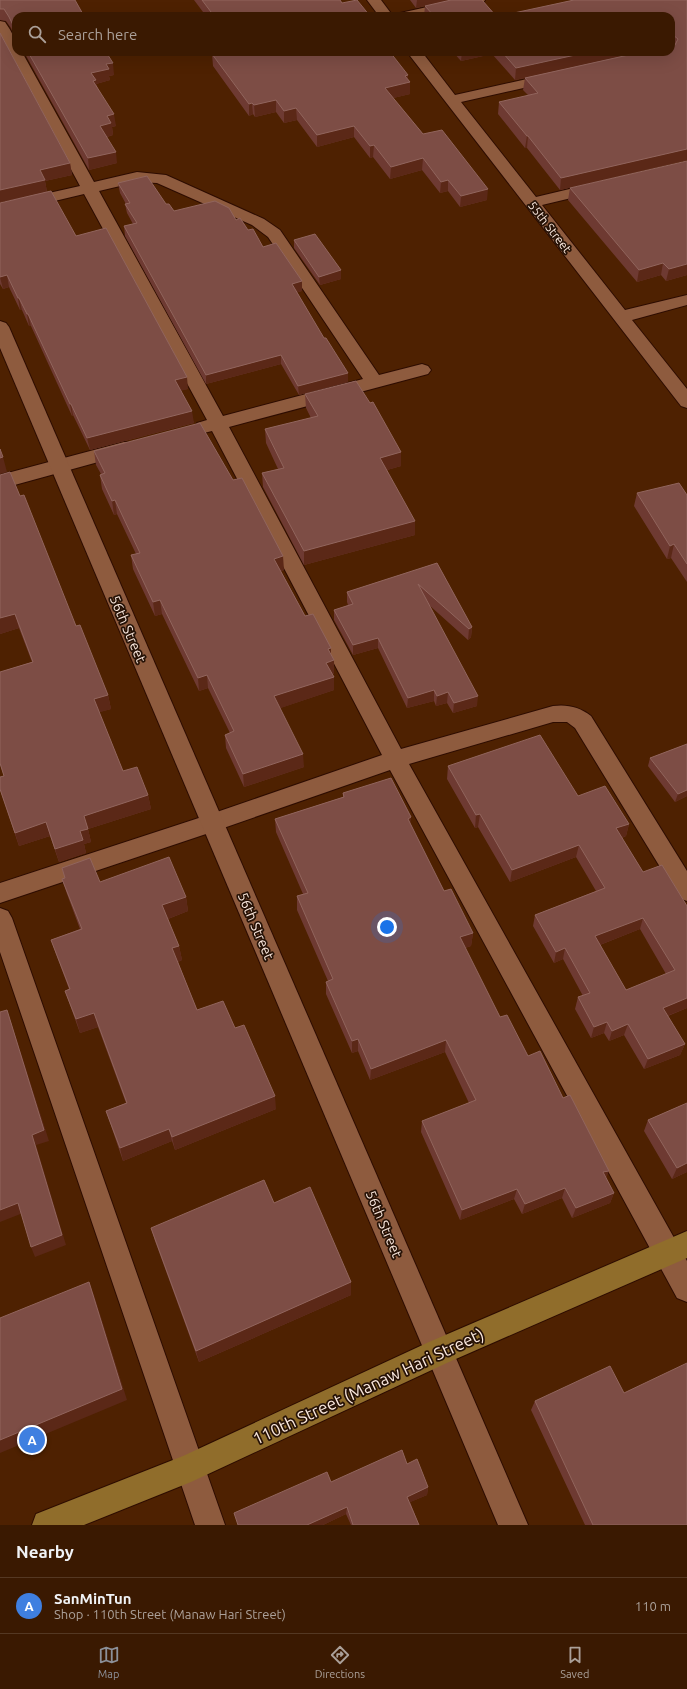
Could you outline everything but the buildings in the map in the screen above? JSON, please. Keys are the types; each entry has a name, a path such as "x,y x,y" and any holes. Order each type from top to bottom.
{"main road":[{"name":"110th Street (Manaw Hari Street)","path":"47,1525 192,1466 439,1352 678,1248"}],"street":[{"path":"374,0 383,12"},
{"path":"423,12 478,0"},
{"path":"0,25 12,47"},
{"path":"17,56 218,424 395,759 678,1248 687,1288"},
{"name":"55th Street","path":"417,56 687,402"},
{"path":"451,100 568,74"},
{"path":"0,209 137,177 160,178 258,222 274,234 375,383"},
{"path":"532,203 617,182"},
{"path":"621,317 687,300"},
{"name":"56th Street","path":"0,327 58,466 513,1525"},
{"path":"188,432 422,370"},
{"path":"0,482 142,444"},
{"path":"0,893 212,823 395,759 564,712 576,715 583,722 687,890"},
{"path":"0,918 192,1466 210,1525"}],"place":[{"name":"SanMinTun","path":"32,1440"}]}
